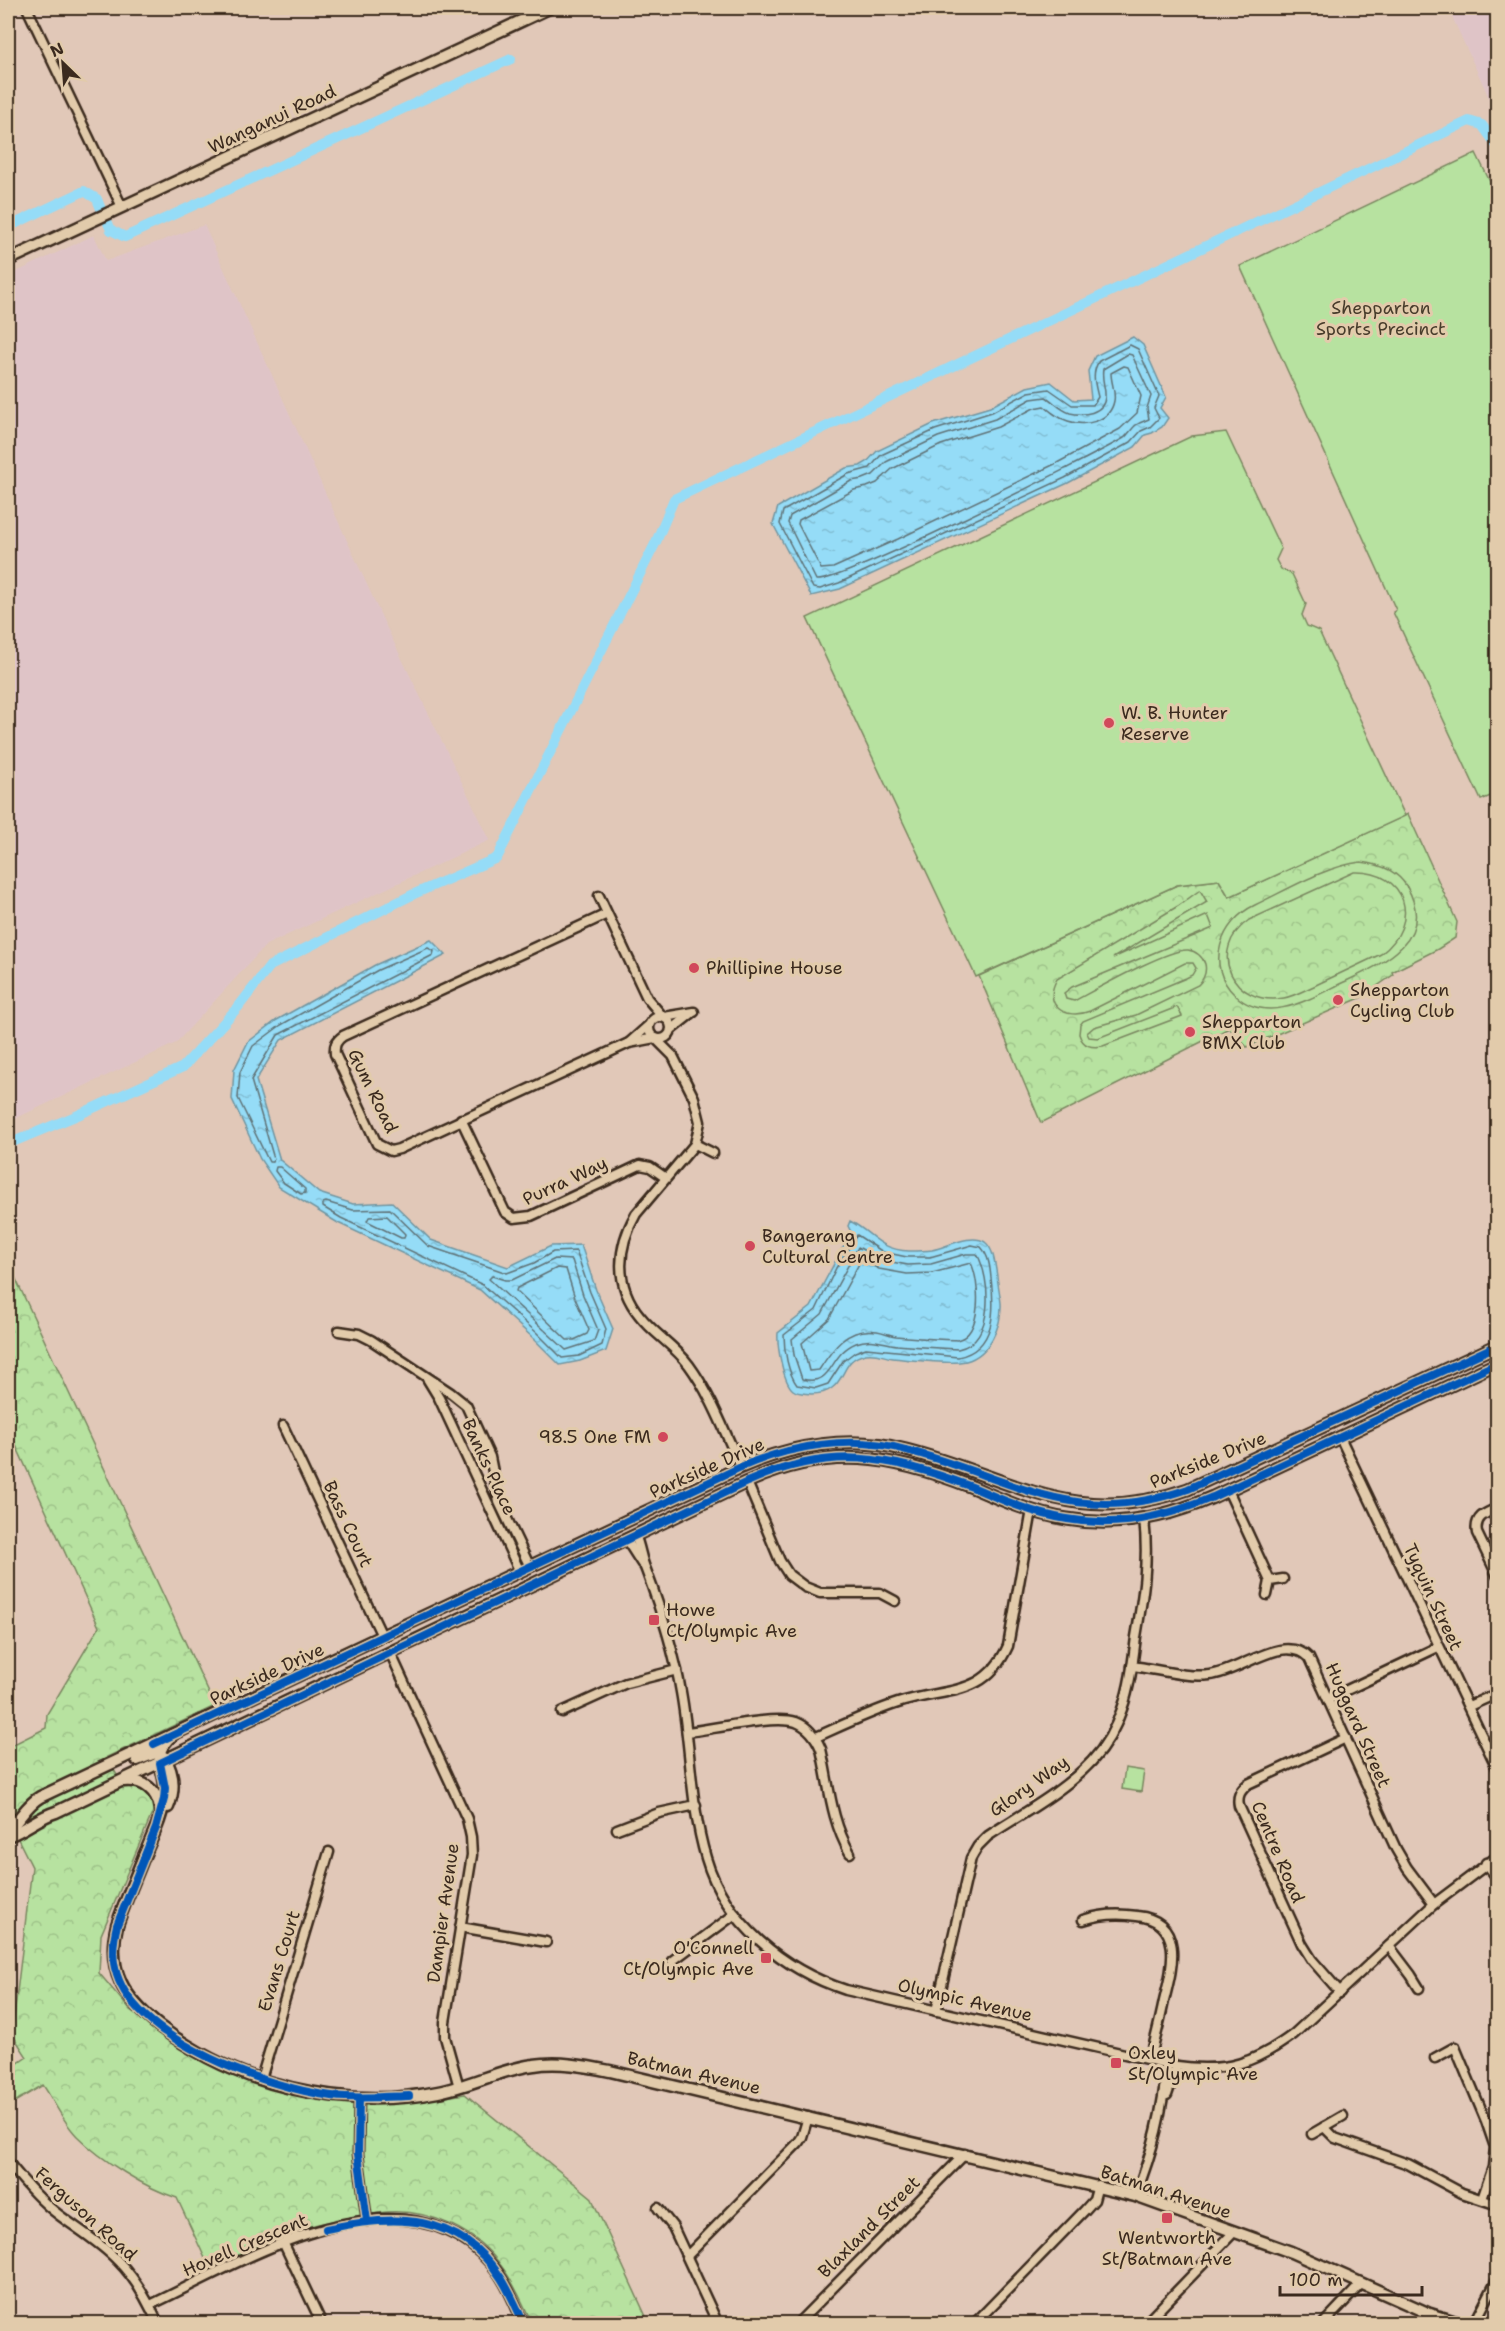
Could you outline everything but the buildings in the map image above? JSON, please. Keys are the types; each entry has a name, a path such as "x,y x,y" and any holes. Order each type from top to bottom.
{"street":[{"path":"27,8 122,207"},
{"name":"Wanganui Road","path":"8,260 549,8"},
{"path":"599,896 647,999 670,1024 673,1056"},
{"name":"Gum Road","path":"607,914 343,1036 334,1046 335,1054 377,1144 391,1151 629,1043 656,1038"},
{"path":"647,999 649,1032 673,1056 699,1112 700,1122 695,1144 636,1214 629,1226 623,1241 620,1259 626,1292 640,1317 682,1356 701,1383 741,1467 780,1561 789,1575 805,1587 820,1593 880,1593 895,1601"},
{"path":"649,1024 656,1017 694,1012 666,1037 656,1038"},
{"name":"Gum Road","path":"629,1043 649,1024"},
{"name":"Purra Way","path":"461,1119 505,1212 514,1218 531,1216 640,1165 650,1167 666,1178"},
{"path":"695,1144 713,1153"},
{"name":"Banks Place","path":"339,1331 366,1337 466,1405 489,1453 502,1509 525,1569"},
{"name":"Parkside Drive","path":"8,1830 31,1803 69,1784 741,1467 793,1449 843,1443 904,1449 1035,1494 1060,1500 1101,1505 1140,1502 1188,1489 1497,1345"},
{"name":"Parkside Drive","path":"8,1836 26,1828 39,1817 56,1812 162,1759 747,1482 792,1464 865,1458 900,1463 1057,1518 1113,1522 1143,1519 1181,1509 1228,1490 1497,1363"},
{"name":"Banks Place","path":"426,1377 439,1398 493,1513 525,1569"},
{"path":"1334,1422 1340,1437"},
{"name":"Bass Court","path":"283,1426 382,1636"},
{"name":"Tyquin Street","path":"1340,1437 1438,1647 1469,1706 1497,1770"},
{"path":"1280,1447 1287,1462"},
{"path":"480,1486 494,1481"},
{"path":"1228,1490 1270,1581 1267,1595"},
{"path":"816,1737 878,1710 921,1697 960,1691 975,1685 988,1676 1001,1662 1008,1646 1035,1494"},
{"path":"1140,1502 1143,1519"},
{"path":"1497,1508 1481,1516 1477,1522 1477,1533 1497,1577"},
{"path":"493,1513 502,1509"},
{"name":"Glory Way","path":"936,2011 971,1858 978,1846 988,1836 1070,1780 1093,1760 1109,1737 1122,1709 1132,1666 1146,1570 1147,1544 1143,1519"},
{"path":"623,1523 631,1537"},
{"name":"Olympic Avenue","path":"631,1537 664,1621 677,1670 706,1860 720,1890 735,1914 764,1946 819,1982 1167,2064 1215,2069 1234,2066 1256,2059 1294,2034 1434,1904 1497,1856"},
{"path":"525,1569 532,1584"},
{"path":"1270,1581 1283,1579"},
{"path":"382,1636 390,1652"},
{"path":"1328,1699 1438,1647"},
{"name":"Huggard Street","path":"1132,1666 1209,1676 1273,1653 1294,1648 1304,1652 1310,1658 1396,1848 1407,1869 1434,1904"},
{"name":"Dampier Avenue","path":"390,1652 467,1819 471,1837 472,1856 445,2022 445,2037 459,2087"},
{"path":"562,1712 626,1683 677,1670"},
{"path":"1469,1706 1497,1693"},
{"path":"687,1732 784,1720 806,1727 816,1737 821,1749 835,1823 850,1853"},
{"path":"69,1784 108,1773 147,1755 162,1759 162,1746 172,1735"},
{"name":"Centre Road","path":"1340,1992 1312,1960 1302,1944 1239,1806 1238,1798 1241,1790 1248,1784 1346,1738"},
{"name":"Batman Avenue","path":"162,1759 165,1791 156,1828 117,1925 113,1942 117,1975 133,2004 165,2030 217,2061 261,2079 320,2094 359,2098 409,2096 459,2087 524,2067 559,2064 610,2071 1098,2185 1135,2196 1301,2257 1360,2284 1462,2324"},
{"name":"Batman Avenue","path":"156,1828 167,1811 173,1792 171,1773 162,1759"},
{"path":"121,1781 134,1780 149,1787 159,1803 159,1816"},
{"path":"617,1829 658,1813 696,1804"},
{"name":"Evans Court","path":"261,2079 329,1852"},
{"path":"1486,1863 1497,1879"},
{"path":"672,1961 735,1914"},
{"path":"1083,1920 1109,1914 1143,1916 1154,1920 1168,1934 1173,1953 1172,1966 1150,2060"},
{"path":"460,1927 546,1942"},
{"path":"1389,1946 1419,1988"},
{"path":"1435,2058 1455,2047 1493,2138 1495,2157 1482,2199"},
{"path":"1164,2101 1167,2064"},
{"path":"1135,2196 1177,2066"},
{"path":"359,2098 358,2154 367,2221"},
{"path":"1312,2134 1343,2116"},
{"path":"687,2256 798,2143 808,2117"},
{"path":"1324,2127 1335,2138 1390,2156 1462,2193 1497,2205"},
{"name":"Blaxland Street","path":"797,2324 965,2154"},
{"name":"Ferguson Road","path":"8,2162 39,2197 120,2262 150,2305 158,2324"},
{"path":"974,2324 1094,2200 1098,2185"},
{"path":"658,2208 673,2227 718,2324"},
{"name":"Hovell Crescent","path":"150,2305 283,2242 326,2229 390,2218 417,2221 445,2230 462,2238 476,2249 500,2277 524,2324"},
{"path":"1145,2324 1234,2232"},
{"path":"283,2242 322,2324"},
{"path":"1474,2324 1497,2278"},
{"path":"1323,2324 1360,2284"},
{"name":"Batman Avenue","path":"1430,2313 1444,2324"}],"shaded area":[{"path":"1448,8 1497,8 1497,115"},
{"path":"204,225 383,620 490,840 266,945 176,1043 8,1122 8,276 94,235 106,261"}],"green space":[{"name":"Shepparton Sports Precinct","path":"1476,153 1498,198 1498,793 1481,800 1393,612 1396,610 1240,266"},
{"name":"W. B. Hunter Reserve","path":"1226,432 1281,549 1276,560 1281,569 1292,574 1306,604 1302,615 1307,626 1319,631 1405,816 1229,897 1219,880 1177,885 976,977 807,618 1192,436"},
{"path":"1408,814 1457,922 1455,938 1392,972 1393,975 1360,998 1247,1047 1229,1028 1041,1123 979,976 1177,885 1219,880 1229,897"},
{"path":"1361,862 1381,866 1398,876 1407,887 1414,906 1415,922 1410,936 1401,948 1374,967 1318,995 1290,1006 1275,1009 1261,1008 1248,1004 1235,995 1220,971 1219,958 1221,945 1233,922 1255,905 1307,879 1348,864","holes":["1354,872 1372,874 1386,880 1397,889 1403,901 1402,928 1394,941 1381,954 1284,998 1266,998 1251,994 1239,985 1231,974 1227,960 1229,946 1236,932 1249,920"]},
{"path":"1200,890 1207,902 1113,958 1208,915 1213,928 1072,987 1064,993 1066,999 1074,1001 1149,962 1188,950 1199,955 1205,964 1205,976 1198,985 1136,1015 1094,1027 1087,1033 1089,1037 1098,1038 1177,1007 1182,1016 1103,1046 1092,1047 1085,1044 1079,1034 1083,1021 1186,978 1192,975 1196,968 1193,963 1185,963 1081,1014 1065,1012 1054,1003 1053,988 1057,979 1178,906"},
{"path":"14,1275 215,1706 107,1757 123,1786 142,1787 153,1799 154,1809 101,1935 99,1973 130,2010 198,2058 265,2087 334,2102 412,2102 465,2094 591,2197 649,2323 532,2323 507,2274 492,2254 480,2243 452,2225 420,2214 404,2212 378,2213 304,2228 269,2241 210,2269 177,2198 138,2180 111,2164 87,2145 67,2124 43,2085 8,2106 8,2070 27,2057 12,2034 32,1867 8,1819 8,1747 46,1728 47,1714 99,1627 8,1428 8,1278"},
{"path":"1125,1768 1144,1771 1141,1792 1122,1789"}],"water":[{"path":"1133,337 1143,345 1166,397 1160,408 1168,418 1162,427 1145,435 1135,447 1068,483 840,589 811,596 773,524 778,507 846,468 860,466 877,451 933,424 990,407 1027,387 1051,382 1074,400 1091,399 1088,371 1095,356"},
{"path":"431,940 446,955 281,1040 256,1080 280,1160 319,1193 353,1204 392,1202 431,1240 508,1267 551,1246 581,1245 596,1290 613,1329 606,1351 580,1361 560,1365 480,1290 338,1223 279,1187 260,1159 232,1099 234,1070 248,1042 277,1020 375,965"},
{"path":"850,1221 883,1244 899,1250 932,1250 973,1239 988,1245 995,1262 1001,1312 993,1338 981,1353 966,1361 950,1362 930,1362 866,1354 853,1360 837,1384 827,1391 811,1394 799,1393 789,1386 780,1355 778,1333 811,1307 851,1232 848,1226"}],"waterway":[{"path":"108,223 111,230 125,237 511,59"},
{"path":"8,1144 183,1067 239,1006 270,966 414,894 497,858 656,542 674,499 1469,121 1482,125 1498,147"},
{"path":"8,227 84,191 97,199 101,209"}],"cycle path":[{"path":"154,1744 760,1459 801,1448 864,1443 906,1450 1043,1495 1076,1502 1110,1504 1147,1500 1188,1489 1498,1345"},
{"path":"409,2096 360,2098 332,2096 274,2083 241,2072 177,2040 150,2021 130,1999 115,1969 114,1944 117,1925 156,1828 164,1799 165,1788 160,1763 747,1482 777,1470 833,1459 887,1462 942,1476 1018,1506 1055,1517 1104,1522 1142,1519 1178,1510 1213,1497 1498,1363"},
{"path":"359,2098 358,2154 367,2221"},
{"path":"326,2229 376,2221 400,2221 423,2223 445,2230 465,2240 484,2256 504,2283 524,2324"}],"place":[{"name":"W. B. Hunter Reserve","path":"1109,723"},
{"name":"Phillipine House","path":"694,968"},
{"name":"Shepparton Cycling Club","path":"1338,1000"},
{"name":"Shepparton BMX Club","path":"1190,1032"},
{"name":"Bangerang Cultural Centre","path":"750,1246"},
{"name":"98.5 One FM","path":"663,1437"},
{"name":"Howe Ct/Olympic Ave","path":"654,1620"},
{"name":"O'Connell Ct/Olympic Ave","path":"766,1958"},
{"name":"Oxley St/Olympic Ave","path":"1116,2063"},
{"name":"Wentworth St/Batman Ave","path":"1167,2218"}]}
